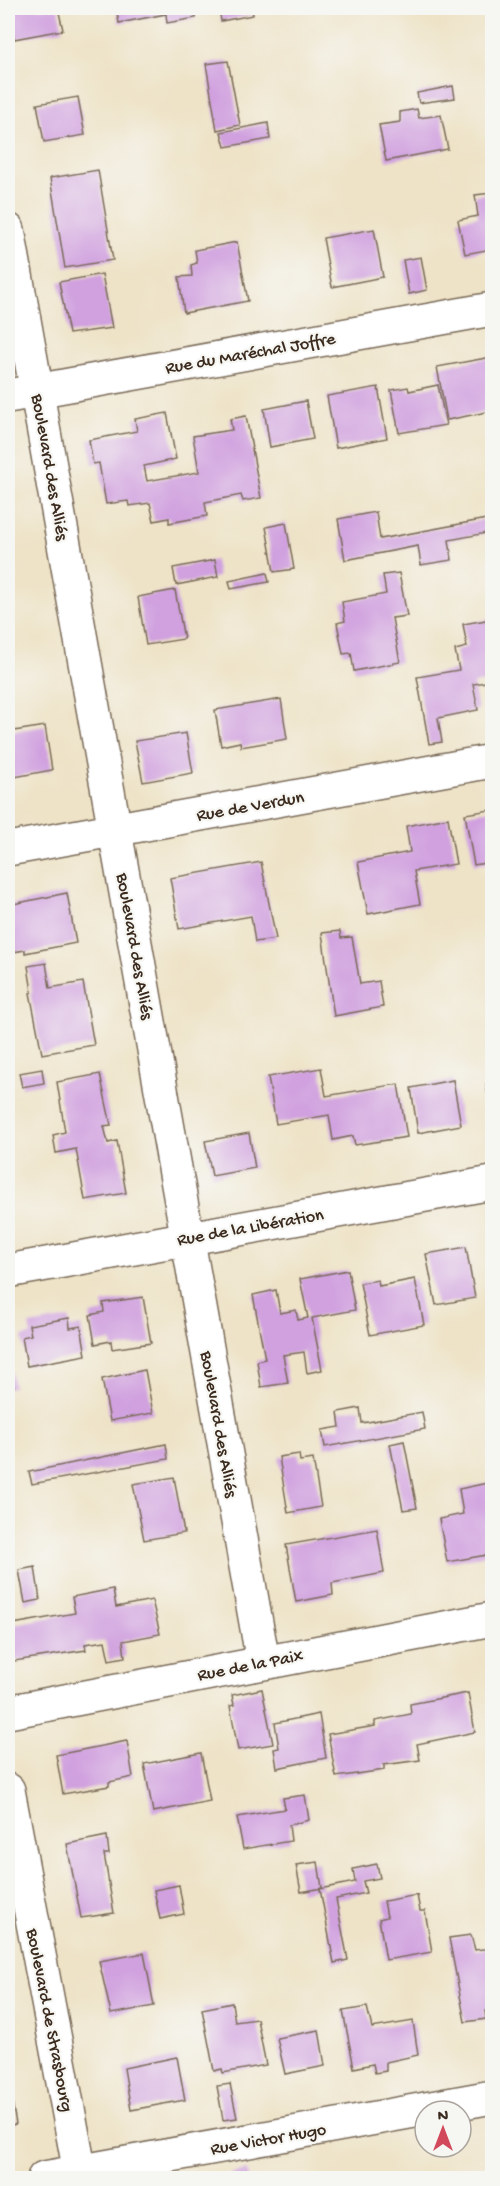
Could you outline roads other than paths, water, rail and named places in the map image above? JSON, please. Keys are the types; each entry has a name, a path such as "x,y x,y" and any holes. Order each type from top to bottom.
{"street":[{"name":"Boulevard des Alliés","path":"8,230 22,393 116,829 263,1662"},
{"name":"Rue du Maréchal Joffre","path":"22,393 492,309"},
{"name":"Rue de Verdun","path":"8,849 492,761"},
{"name":"Rue de la Libération","path":"8,1271 492,1183"},
{"name":"Rue de la Paix","path":"8,1712 492,1619"},
{"name":"Boulevard de Strasbourg","path":"8,1790 80,2175"},
{"name":"Rue Victor Hugo","path":"44,2178 80,2175 492,2097"}]}
